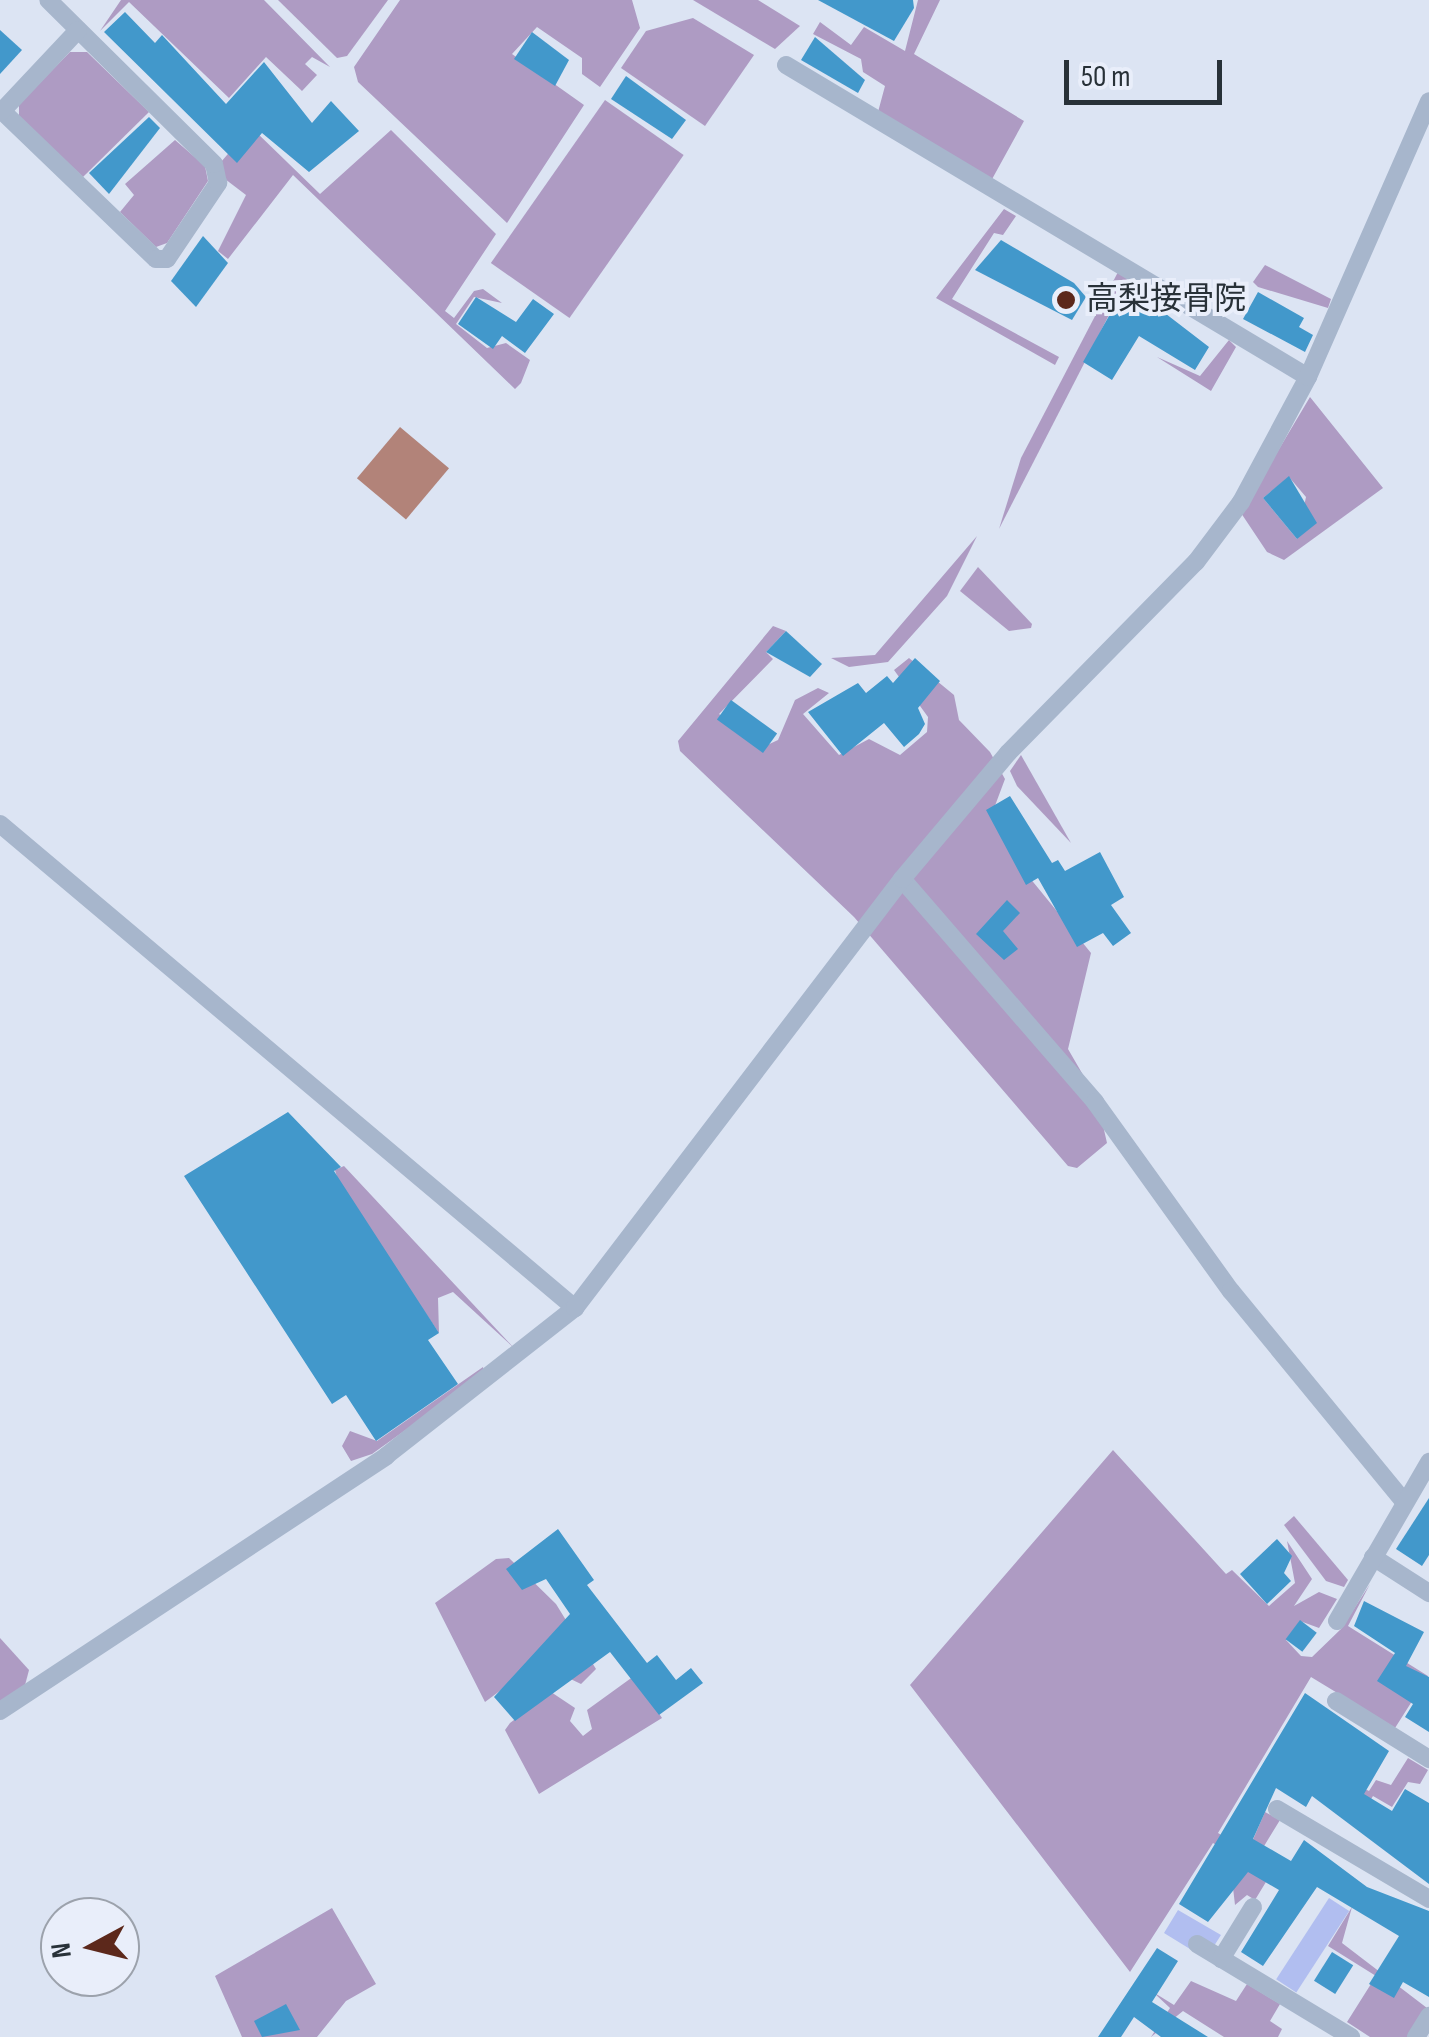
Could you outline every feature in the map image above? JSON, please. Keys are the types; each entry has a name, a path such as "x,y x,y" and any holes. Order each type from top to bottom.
{"street":[{"path":"48,0 214,164 218,183 167,259 156,259 1,110 78,30"},
{"path":"786,65 1308,378"},
{"path":"0,1711 386,1456 576,1308 902,880 1008,753 1196,562 1241,502 1308,378 1429,101"},
{"path":"0,824 576,1308"},
{"path":"902,880 1095,1102 1231,1291 1404,1503"},
{"path":"1337,1621 1429,1462"},
{"path":"1374,1557 1429,1593"},
{"path":"1336,1701 1429,1759"},
{"path":"1276,1808 1429,1899"},
{"path":"1221,1959 1253,1906"},
{"path":"1197,1944 1352,2037"},
{"path":"1416,2037 1429,2016"}],"shaded area":[{"path":"121,0 264,0 330,67 312,57 305,64 317,75 302,91 266,57 229,98 129,2 100,31"},
{"path":"278,0 388,0 347,56 337,58"},
{"path":"400,0 632,0 640,28 600,87 582,74 582,58 537,27 512,54 584,105 507,223 358,82 354,67"},
{"path":"693,0 758,0 800,26 775,49"},
{"path":"918,0 940,0 914,54 1024,121 991,181 878,112 885,86 863,72 861,59 813,34 820,22 851,45 864,27 905,51"},
{"path":"693,18 754,55 705,126 621,68 646,31"},
{"path":"70,52 87,52 149,112 83,177 19,117 19,104"},
{"path":"605,100 684,155 569,318 491,263"},
{"path":"251,127 320,194 391,130 496,234 445,311 454,318 474,291 483,289 502,303 474,297 456,324 487,348 506,343 530,360 521,383 515,389 293,175 228,259 218,251 246,195 225,179 221,162"},
{"path":"175,140 205,166 208,181 167,243 156,247 120,212 134,195 125,184"},
{"path":"1004,209 1016,216 1003,235 994,233 952,299 1059,357 1055,365 936,298"},
{"path":"1265,265 1331,299 1328,308 1258,287 1253,282"},
{"path":"1118,272 1128,278 999,529 1021,458"},
{"path":"1229,340 1236,347 1211,391 1157,357 1200,376"},
{"path":"1310,397 1383,488 1284,560 1267,552 1241,513","holes":["1289,477 1306,497 1297,539 1263,498"]},
{"path":"400,427 449,468 406,519 357,478"},
{"path":"977,536 947,596 888,662 849,667 831,658 875,655"},
{"path":"978,567 1032,624 1031,628 1009,631 960,591"},
{"path":"773,626 786,631 766,652 773,659 719,714 763,747 778,740 795,700 818,688 829,693 803,714 839,755 869,739 900,755 927,732 928,717 894,670 909,658 954,695 959,720 990,752 1005,779 993,811 1025,872 1091,953 1068,1049 1097,1099 1107,1143 1077,1168 1068,1166 854,917 680,751 678,741"},
{"path":"1021,755 1071,843 1017,786 1010,771"},
{"path":"344,1166 514,1348 453,1292 438,1298 439,1333 340,1188 335,1170"},
{"path":"483,1367 484,1374 372,1454 351,1461 342,1446 350,1431 377,1441"},
{"path":"1113,1450 1226,1574 1232,1570 1269,1606 1295,1583 1287,1541 1312,1579 1294,1606 1319,1592 1337,1599 1319,1628 1300,1621 1286,1640 1301,1656 1312,1657 1341,1629 1370,1584 1348,1626 1428,1676 1395,1728 1311,1677 1218,1833 1248,1851 1265,1812 1280,1820 1258,1856 1275,1867 1255,1900 1247,1895 1235,1905 1229,1853 1213,1843 1130,1972 910,1685"},
{"path":"1294,1516 1348,1580 1344,1587 1326,1581 1284,1525"},
{"path":"509,1558 556,1604 596,1669 581,1684 537,1663 485,1702 435,1603 496,1559"},
{"path":"0,1638 29,1670 24,1689 0,1704"},
{"path":"634,1676 662,1718 539,1794 505,1730 510,1723 551,1692 575,1708 570,1721 583,1736 592,1729 587,1710"},
{"path":"1408,1758 1428,1770 1420,1784 1408,1782 1392,1807 1373,1796 1357,1822 1361,1787 1369,1791 1376,1780 1391,1785"},
{"path":"1352,1907 1342,1943 1427,2008 1409,2037 1370,2037 1347,2022 1376,1976 1328,1946"},
{"path":"332,1908 376,1984 346,2001 317,2037 242,2037 215,1976"},
{"path":"1191,1981 1236,2001 1247,1984 1280,2004 1270,2021 1282,2029 1278,2037 1224,2037 1183,2011 1151,2037 1170,2008 1153,1992 1174,2005"}],"sand":[{"path":"1329,1898 1349,1911 1296,1992 1276,1979"},
{"path":"1178,1910 1221,1935 1214,1946 1198,1936 1190,1949 1164,1933"}],"building":[{"path":"818,0 913,0 914,8 894,41"},
{"path":"125,12 155,43 162,35 226,104 264,62 312,123 331,101 359,131 309,172 262,133 237,163 104,32"},
{"path":"0,30 22,50 0,74"},
{"path":"532,32 569,60 555,86 514,59"},
{"path":"815,37 865,80 858,93 801,60"},
{"path":"626,76 686,120 672,139 611,99"},
{"path":"149,117 160,128 109,194 89,173"},
{"path":"203,236 228,263 196,307 171,281"},
{"path":"1001,240 1074,283 1086,297 1072,320 975,270"},
{"path":"1127,284 1209,347 1195,370 1139,336 1112,380 1083,362"},
{"path":"1258,292 1304,318 1299,327 1313,335 1305,352 1243,319"},
{"path":"476,297 516,322 533,299 554,314 525,353 502,336 493,349 458,324"},
{"path":"1289,476 1317,523 1297,539 1263,498"},
{"path":"786,631 822,664 810,677 766,652"},
{"path":"915,658 940,681 918,708 925,724 919,734 904,747 884,723 843,756 808,712 858,683 866,693 887,676 893,683"},
{"path":"731,700 777,734 763,753 717,719"},
{"path":"1010,796 1052,863 1058,860 1065,871 1100,852 1124,897 1111,905 1131,933 1113,946 1103,933 1077,947 1038,878 1026,885 986,810"},
{"path":"1007,900 1020,913 1003,931 1018,949 1004,960 976,934"},
{"path":"288,1112 341,1167 334,1171 439,1333 428,1340 458,1384 376,1441 346,1395 332,1404 184,1176"},
{"path":"1429,1498 1429,1555 1422,1566 1396,1549"},
{"path":"558,1529 594,1580 587,1585 647,1663 657,1655 676,1680 691,1668 703,1683 659,1715 610,1652 515,1721 494,1697 570,1614 546,1579 522,1590 506,1569"},
{"path":"1277,1539 1292,1556 1284,1573 1291,1581 1267,1604 1240,1574"},
{"path":"1364,1601 1424,1632 1406,1666 1429,1677 1429,1732 1405,1717 1413,1704 1377,1681 1395,1653 1354,1626"},
{"path":"1300,1620 1317,1633 1302,1652 1286,1639"},
{"path":"1305,1693 1389,1751 1364,1794 1392,1811 1405,1789 1429,1803 1429,1884 1312,1796 1306,1807 1276,1788 1253,1839 1291,1861 1304,1840 1367,1887 1429,1911 1429,1997 1403,1982 1394,1998 1369,1984 1399,1936 1317,1887 1263,1966 1241,1952 1279,1890 1248,1872 1208,1922 1179,1904"},
{"path":"1157,1948 1178,1961 1152,2002 1208,2037 1161,2037 1134,2017 1121,2037 1098,2037"},
{"path":"1332,1952 1353,1965 1335,1994 1314,1981"},
{"path":"286,2004 300,2030 262,2037 254,2021"}],"place":[{"name":"高梨接骨院","path":"1066,300"}]}
